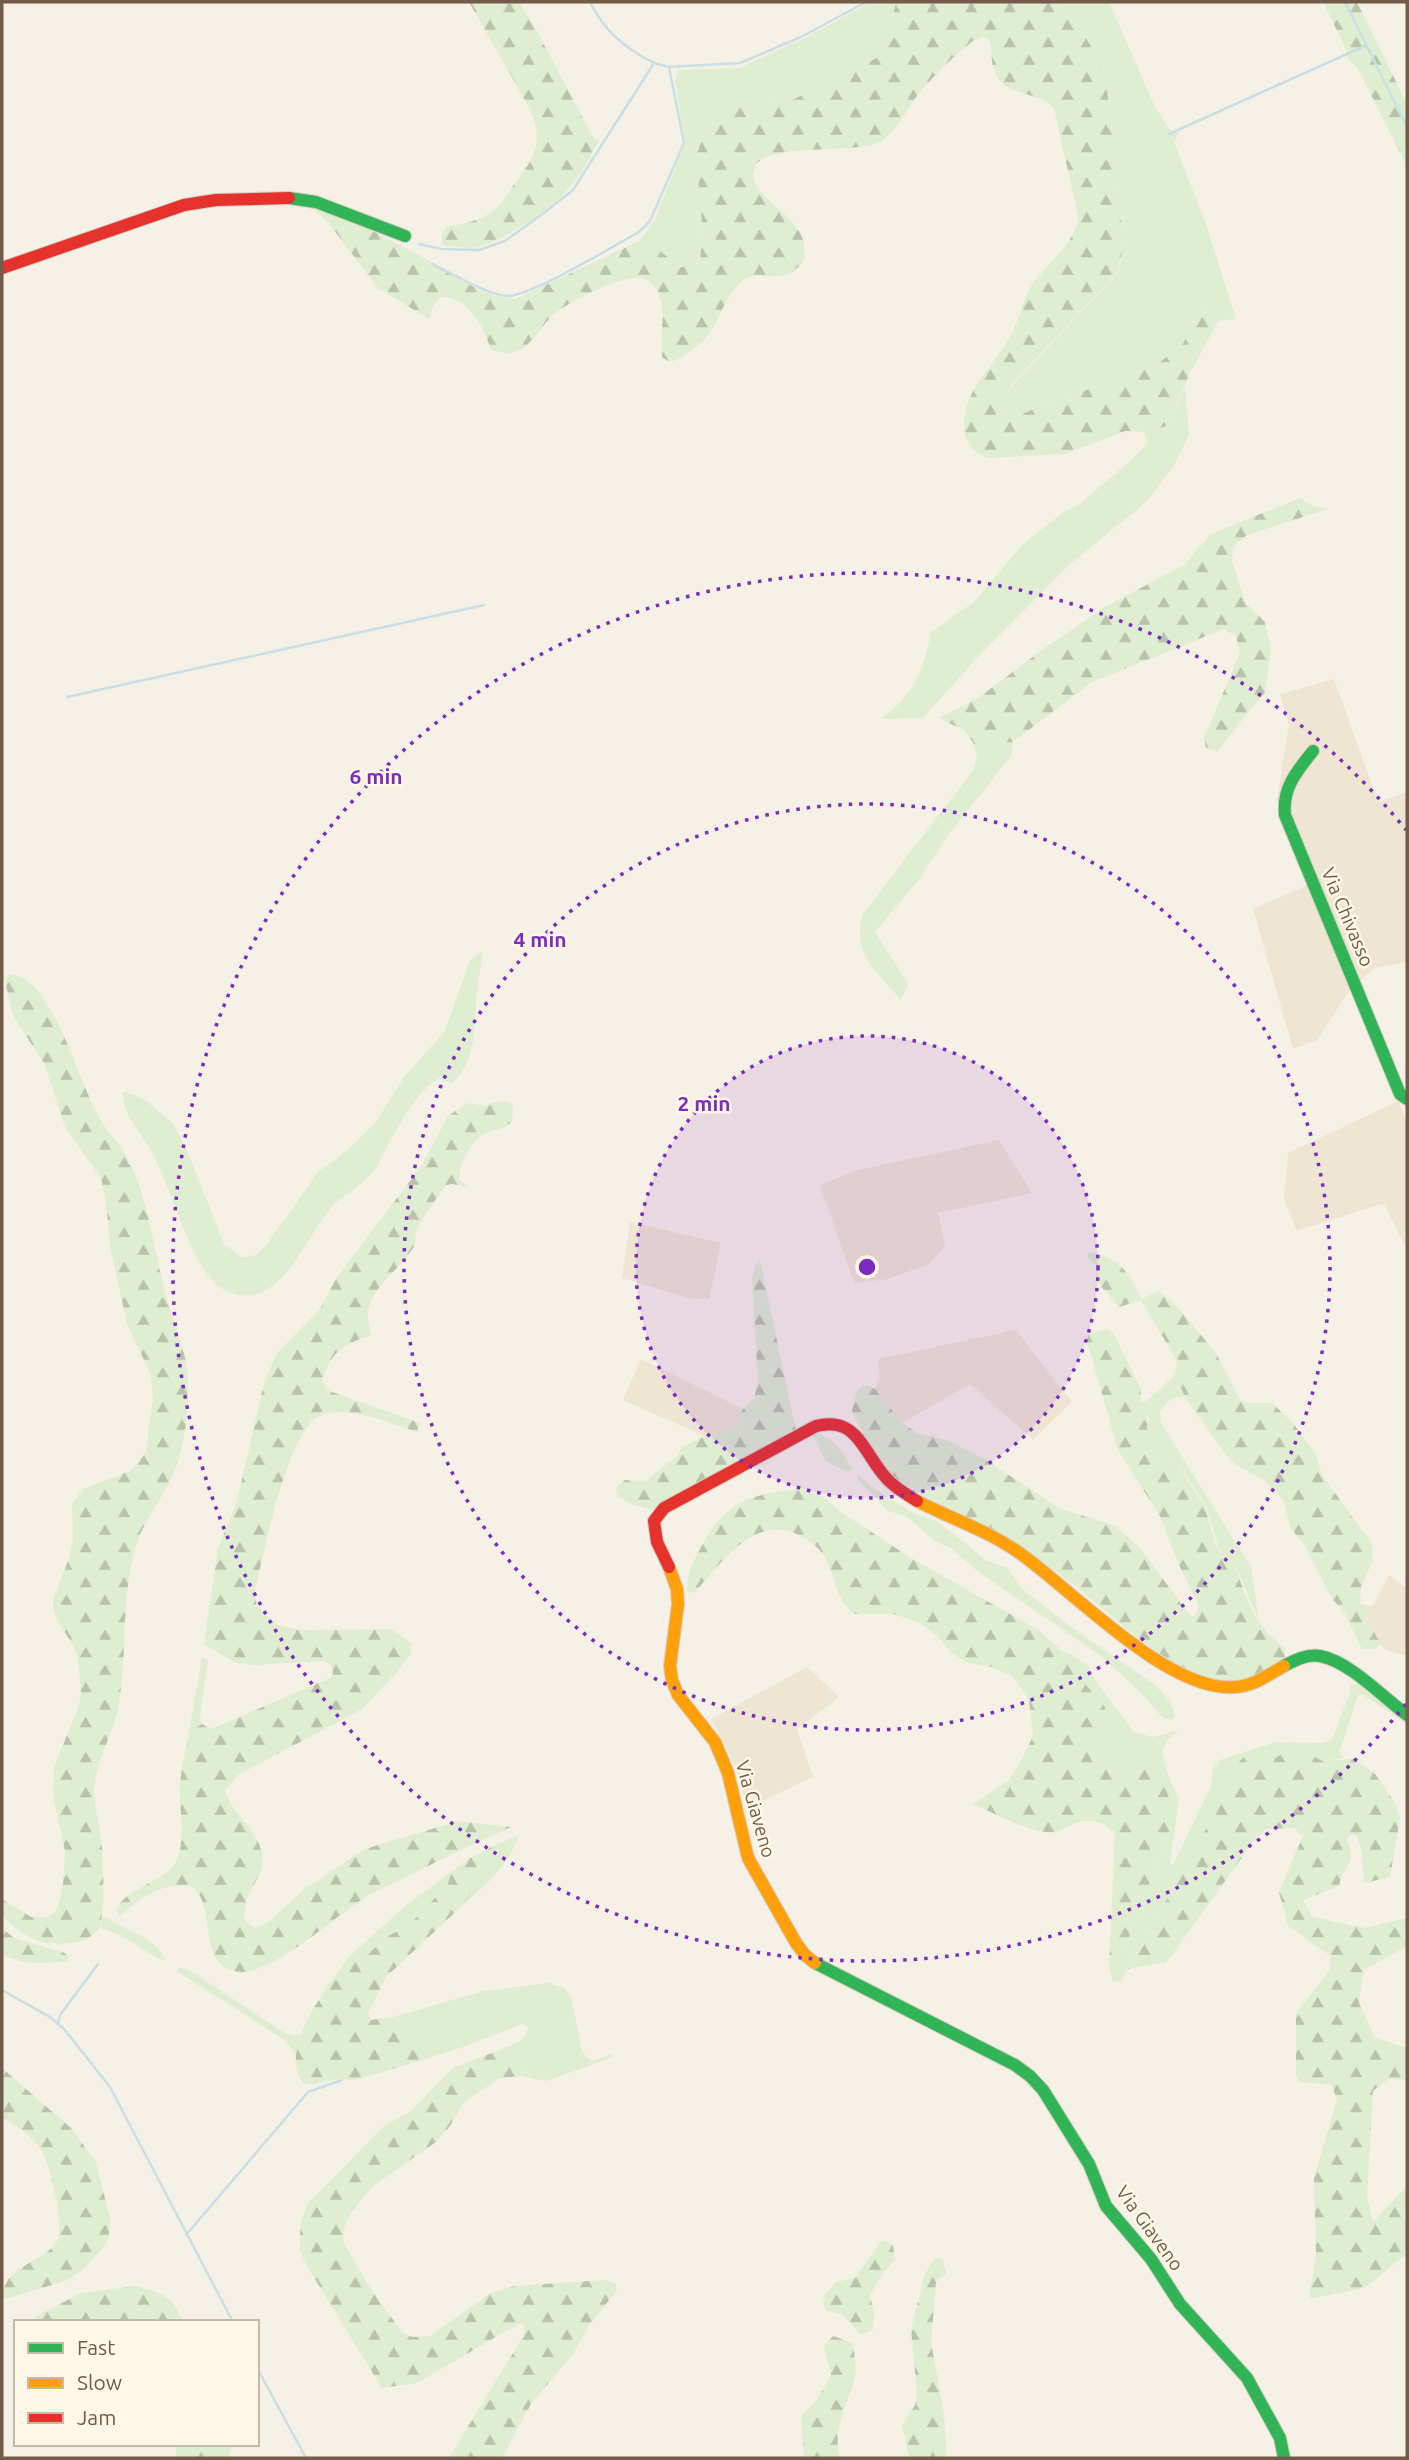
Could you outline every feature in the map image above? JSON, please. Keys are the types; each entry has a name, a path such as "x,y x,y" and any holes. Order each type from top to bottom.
{"street":[{"path":"2,268 147,216 184,205 216,200 292,198 316,202 405,236"},
{"name":"Via Chivasso","path":"1313,751 1286,786 1283,804 1285,815 1400,1094 1407,1099"},
{"name":"Via Giaveno","path":"1284,2458 1280,2438 1252,2386 1180,2304 1150,2258 1106,2206 1089,2164 1043,2091 1030,2076 1015,2065 822,1968 805,1955 796,1943 748,1858 728,1773 715,1742 678,1695 672,1680 670,1666 677,1589 657,1542 654,1521 664,1508 676,1500 735,1468 816,1426 828,1422 840,1423 849,1428 880,1473 899,1490 1008,1545 1036,1564 1138,1647 1167,1664 1214,1685 1236,1688 1256,1683 1301,1658 1321,1656 1340,1665 1407,1715"}],"shaded area":[{"path":"1334,679 1378,802 1407,792 1407,962 1375,968 1351,988 1317,1040 1293,1049 1253,909 1310,884 1277,800 1289,724 1280,694"},
{"path":"1398,1101 1407,1123 1407,1250 1385,1206 1381,1204 1297,1231 1284,1199 1288,1153"},
{"path":"999,1140 1032,1193 938,1213 945,1246 929,1264 888,1279 854,1283 820,1185 858,1170"},
{"path":"630,1222 721,1243 709,1299 693,1299 622,1278"},
{"path":"1016,1330 1072,1402 1033,1440 970,1384 902,1423 875,1389 880,1377 878,1359"},
{"path":"641,1359 743,1409 736,1425 720,1433 704,1436 623,1400"},
{"path":"1389,1575 1407,1588 1407,1656 1385,1650 1366,1618"},
{"path":"807,1667 839,1697 797,1729 813,1777 748,1808 733,1762 711,1719"}],"green space":[{"path":"469,2 519,2 594,139 600,139 575,181 554,203 503,237 481,246 466,248 442,245 442,235 446,227 476,220 493,211 519,179 537,143 535,122 530,109"},
{"path":"871,2 896,2 886,54 792,100 733,109 718,114 697,158 702,242 699,257 692,266 680,266 639,241 655,219 685,144 675,80 679,70 739,68 801,40"},
{"path":"896,2 1057,2 1085,36 1104,70 1116,154 1123,249 1117,273 1012,384 1003,397 1002,404 1004,412 1014,417 1155,366 1183,344 1199,309 1215,310 1218,321 1190,373 1167,426 1144,432 1125,431 1065,454 988,458 974,450 968,442 964,432 965,413 974,389 1010,337 1030,288 1072,235 1078,216 1054,108 1039,98 1006,86 1000,80 993,68 989,40 983,37 973,41 939,71 920,92 891,133 880,142 851,148 791,152 760,160 754,169 754,180 760,191 792,221 800,233 805,246 803,262 793,272 784,275 755,276 742,281 729,297 705,339 674,361 662,357 661,302 656,288 645,279 630,278 596,290 555,313 523,348 511,352 494,351 491,350 474,315 459,302 441,297 432,308 429,319 378,288 327,221 310,207 314,205 353,222 417,254 477,289 503,297 516,299 639,241 653,246 681,267 693,266 700,259 703,233 696,158 705,128 718,114 733,109 792,100 885,54"},
{"path":"1057,2 1109,2 1155,107 1170,130 1180,132 1174,142 1206,224 1236,319 1218,321 1215,310 1199,309 1183,344 1155,366 1014,417 1004,412 1004,394 1118,273 1123,249 1116,154 1104,70 1085,36"},
{"path":"1323,2 1357,2 1407,104 1407,166 1357,67 1348,59"},
{"path":"1185,387 1189,435 1173,467 1146,502 1069,565 975,660 923,718 881,719 901,701 915,681 925,658 931,632 974,602 1023,544 1061,514 1082,502 1129,462 1147,443 1144,432 1167,426"},
{"path":"1300,498 1314,507 1328,509 1247,535 1233,547 1232,561 1245,602 1265,622 1271,651 1265,693 1218,751 1206,749 1204,738 1240,653 1236,636 1224,629 1092,682 1013,742 974,744 965,731 939,718 978,698 1105,607 1184,565 1211,534"},
{"path":"1013,742 1012,755 951,831 920,878 875,932 908,984 901,1000 875,971 863,952 860,928 863,914 974,769 977,756 974,744"},
{"path":"483,951 473,1040 460,1075 451,1084 440,1078 423,1091 403,1119 375,1170 329,1210 298,1258 279,1280 268,1289 247,1296 231,1293 217,1285 207,1274 189,1241 152,1152 128,1115 123,1091 142,1098 173,1123 188,1153 224,1244 241,1257 254,1256 267,1244 319,1171 350,1148 376,1122 404,1077 445,1031 470,960"},
{"path":"10,975 22,978 33,986 54,1015 97,1113 124,1152 134,1172 182,1346 188,1380 188,1408 177,1464 141,1533 132,1560 126,1601 119,1703 95,1779 94,1797 103,1865 101,1924 93,1935 86,1939 62,1944 39,1941 19,1930 2,1916 2,1899 31,1917 46,1917 53,1914 58,1907 65,1851 53,1795 54,1767 79,1706 81,1691 78,1658 58,1622 53,1600 69,1558 73,1539 72,1504 83,1489 130,1471 139,1462 146,1452 153,1397 151,1375 127,1324 110,1246 101,1178 65,1127 44,1063 13,1016 5,981"},
{"path":"507,1101 513,1106 512,1122 481,1136 471,1146 464,1160 459,1180 469,1187 451,1184 445,1186 418,1227 413,1248 379,1287 369,1309 368,1321 372,1335 353,1342 334,1355 322,1381 329,1391 420,1423 417,1432 353,1413 332,1413 313,1420 302,1434 284,1476 255,1589 256,1604 275,1624 299,1630 391,1629 411,1643 411,1654 362,1709 238,1775 225,1790 232,1806 255,1836 262,1855 260,1871 245,1910 245,1921 255,1928 267,1923 306,1888 365,1849 458,1821 511,1827 374,1892 272,1962 250,1971 230,1970 218,1960 213,1951 204,1905 192,1886 171,1886 153,1892 120,1916 116,1910 127,1896 160,1877 178,1858 181,1838 181,1779 189,1732 202,1724 211,1729 332,1677 332,1667 324,1661 249,1665 234,1662 204,1644 218,1549 237,1501 264,1383 277,1353 320,1309 335,1280 422,1165 448,1116 468,1103 485,1106"},
{"path":"1092,1252 1123,1268 1141,1299 1159,1291 1180,1310 1216,1353 1239,1398 1247,1403 1272,1403 1293,1423 1315,1453 1322,1475 1372,1544 1373,1560 1361,1587 1360,1604 1373,1606 1366,1618 1381,1644 1375,1649 1362,1649 1305,1546 1290,1527 1284,1501 1266,1482 1237,1465 1226,1455 1185,1397 1175,1375 1177,1361 1141,1300 1119,1307 1097,1282 1097,1266 1088,1258 1088,1253"},
{"path":"760,1260 796,1431 657,1511 628,1503 617,1495 616,1488 625,1480 645,1481 677,1456 682,1447 736,1425 743,1409 754,1399 758,1382 752,1277"},
{"path":"1108,1329 1114,1334 1141,1389 1140,1401 1147,1421 1146,1457 1162,1460 1173,1458 1205,1507 1215,1543 1224,1560 1234,1562 1252,1610 1266,1632 1285,1648 1285,1660 1255,1676 1239,1681 1222,1680 1177,1664 1137,1638 1031,1554 973,1520 906,1488 877,1457 852,1411 857,1390 866,1385 875,1389 902,1423 919,1434 947,1440 981,1457 1061,1509 1114,1525 1141,1549 1185,1609 1191,1616 1195,1615 1199,1606 1160,1516 1118,1450 1087,1341 1088,1334"},
{"path":"1175,1375 1185,1397 1173,1398 1168,1402 1160,1412 1161,1423 1251,1567 1259,1621 1234,1562 1224,1560 1205,1506 1190,1481 1173,1458 1162,1460 1146,1457 1144,1446 1149,1418 1140,1401 1147,1401"},
{"path":"818,1434 838,1448 852,1470 846,1472 825,1460 813,1435"},
{"path":"858,1474 872,1487 911,1512 938,1522 986,1560 1007,1568 1021,1588 1155,1685 1171,1702 1175,1715 1172,1720 1163,1718 1142,1694 1101,1656 977,1571 951,1548 936,1542 906,1516 888,1511 857,1478"},
{"path":"800,1489 823,1497 911,1558 1040,1631 1062,1651 1079,1677 1105,1707 1105,1719 1092,1750 1091,1760 1102,1770 1147,1759 1162,1777 1170,1801 1170,1831 1119,1963 1109,1966 1115,1834 1095,1821 1078,1823 1056,1832 1036,1830 973,1804 1009,1780 1033,1736 1029,1700 1012,1676 992,1667 965,1662 920,1623 894,1614 854,1614 842,1599 823,1554 797,1534 781,1530 766,1531 752,1537 727,1557 694,1593 687,1591 689,1575 699,1551 718,1521 728,1511 751,1498"},
{"path":"1062,1651 1088,1666 1096,1682 1134,1732 1153,1737 1179,1730 1167,1740 1162,1752 1179,1800 1170,1862 1173,1865 1211,1786 1213,1769 1220,1760 1275,1742 1322,1743 1332,1740 1350,1692 1350,1685 1359,1684 1407,1719 1407,1724 1362,1694 1358,1695 1340,1751 1343,1758 1322,1761 1307,1752 1240,1779 1222,1801 1121,1981 1113,1982 1109,1966 1119,1963 1170,1832 1091,1760 1092,1750 1105,1719"},
{"path":"202,1657 208,1661 200,1715 202,1724 189,1732"},
{"path":"1256,1752 1264,1764 1284,1753 1307,1752 1322,1761 1353,1759 1375,1774 1394,1801 1400,1818 1390,1877 1364,1883 1362,1853 1357,1836 1352,1834 1347,1839 1351,1859 1339,1886 1303,1900 1312,1917 1365,1928 1407,1918 1407,1946 1364,1970 1359,2003 1375,2038 1407,2048 1407,2080 1388,2079 1373,2091 1367,2197 1373,2222 1407,2186 1407,2254 1364,2288 1309,2299 1316,2255 1314,2178 1337,2100 1332,2085 1300,2082 1296,2076 1296,2013 1330,1970 1331,1956 1288,1926 1279,1892 1303,1836 1294,1828 1266,1829 1255,1839 1167,1962 1128,1969 1222,1800 1240,1779 1236,1765 1244,1757"},
{"path":"518,1835 504,1865 464,1904 492,1847"},
{"path":"492,1847 464,1904 386,1977 368,2013 371,2020 393,2017 409,2026 413,2036 428,2046 422,2060 356,2080 303,2083 297,2069 296,2053 301,2036 318,2001 348,1958 364,1957 389,1936 412,1922 448,1884 451,1872 468,1859"},
{"path":"451,1872 449,1884 412,1922 389,1936 364,1957 348,1958 404,1907"},
{"path":"104,1916 154,1944 165,1959 161,1960 118,1934 100,1928"},
{"path":"2,1928 14,1938 65,1953 69,1957 66,1962 28,1963 2,1955"},
{"path":"179,1968 186,1968 285,2033 294,2036 300,2034 296,2058 294,2051 283,2039 178,1972"},
{"path":"547,1983 564,1988 571,1996 582,2051 587,2058 594,2061 612,2054 611,2058 546,2081 521,2076 525,2070 521,2061 502,2049 519,2042 525,2036 528,2027 522,2024 422,2060 427,2053 427,2046 413,2036 409,2026 393,2017 480,1992"},
{"path":"502,2049 521,2061 525,2071 521,2076 500,2078 464,2102 450,2126 436,2142 373,2186 349,2215 343,2241 368,2285 402,2332 412,2337 430,2336 491,2293 514,2286 605,2280 616,2284 617,2290 588,2327 572,2356 532,2402 502,2458 449,2458 524,2335 524,2324 520,2323 417,2383 382,2388 305,2263 300,2249 301,2221 308,2203 384,2126 410,2112 453,2068"},
{"path":"2,2068 71,2128 96,2162 110,2219 109,2237 85,2268 65,2281 2,2300 8,2280 56,2243 60,2225 50,2172 43,2153 25,2132 2,2118"},
{"path":"882,2240 893,2245 895,2260 882,2274 870,2295 874,2314 873,2330 860,2334 842,2314 825,2310 823,2296 836,2282 855,2278"},
{"path":"935,2258 942,2259 947,2273 936,2282 931,2342 944,2414 947,2458 909,2458 902,2425 915,2405 917,2393 911,2329 925,2274"},
{"path":"135,2286 165,2296 175,2306 182,2320 34,2320 37,2316 81,2293"},
{"path":"833,2336 853,2343 856,2365 855,2377 839,2427 840,2458 804,2458 801,2416 816,2401 831,2375 824,2346"},
{"path":"176,2446 233,2446 228,2458 176,2458"}],"waterway":[{"path":"590,2 602,22 617,38 654,63"},
{"path":"419,244 441,249 479,250 505,241 545,212 573,190 654,63 669,67 740,63 801,37 866,2"},
{"path":"1345,2 1407,127"},
{"path":"1169,134 1367,45"},
{"path":"432,264 480,288 507,296 553,280 639,232 650,221 684,143 669,67"},
{"path":"67,697 484,605"},
{"path":"58,2024 60,2015 98,1964"},
{"path":"2,1990 50,2017 64,2029 110,2087 232,2320"},
{"path":"186,2235 308,2092 342,2080"},
{"path":"259,2372 306,2458"}],"traffic: fast":[{"path":"289,198 316,202 405,236"},
{"path":"1313,751 1288,788 1285,815 1400,1094 1407,1099"},
{"path":"1284,1666 1310,1656 1331,1659 1354,1672 1407,1715"},
{"path":"815,1963 1015,2065 1030,2076 1043,2090 1089,2164 1106,2206 1151,2259 1180,2304 1247,2378 1280,2438 1284,2458"}],"traffic: slow":[{"path":"917,1501 1009,1546 1123,1637 1181,1674 1209,1685 1235,1687 1255,1682 1284,1666"},
{"path":"669,1567 677,1589 678,1604 670,1666 672,1680 678,1695 715,1742 728,1773 748,1858 796,1943 815,1963"}],"traffic: jam":[{"path":"2,268 184,205 216,200 289,198"},
{"path":"669,1567 657,1542 654,1521 664,1508 816,1426 829,1424 849,1430 886,1477 917,1501"}]}
